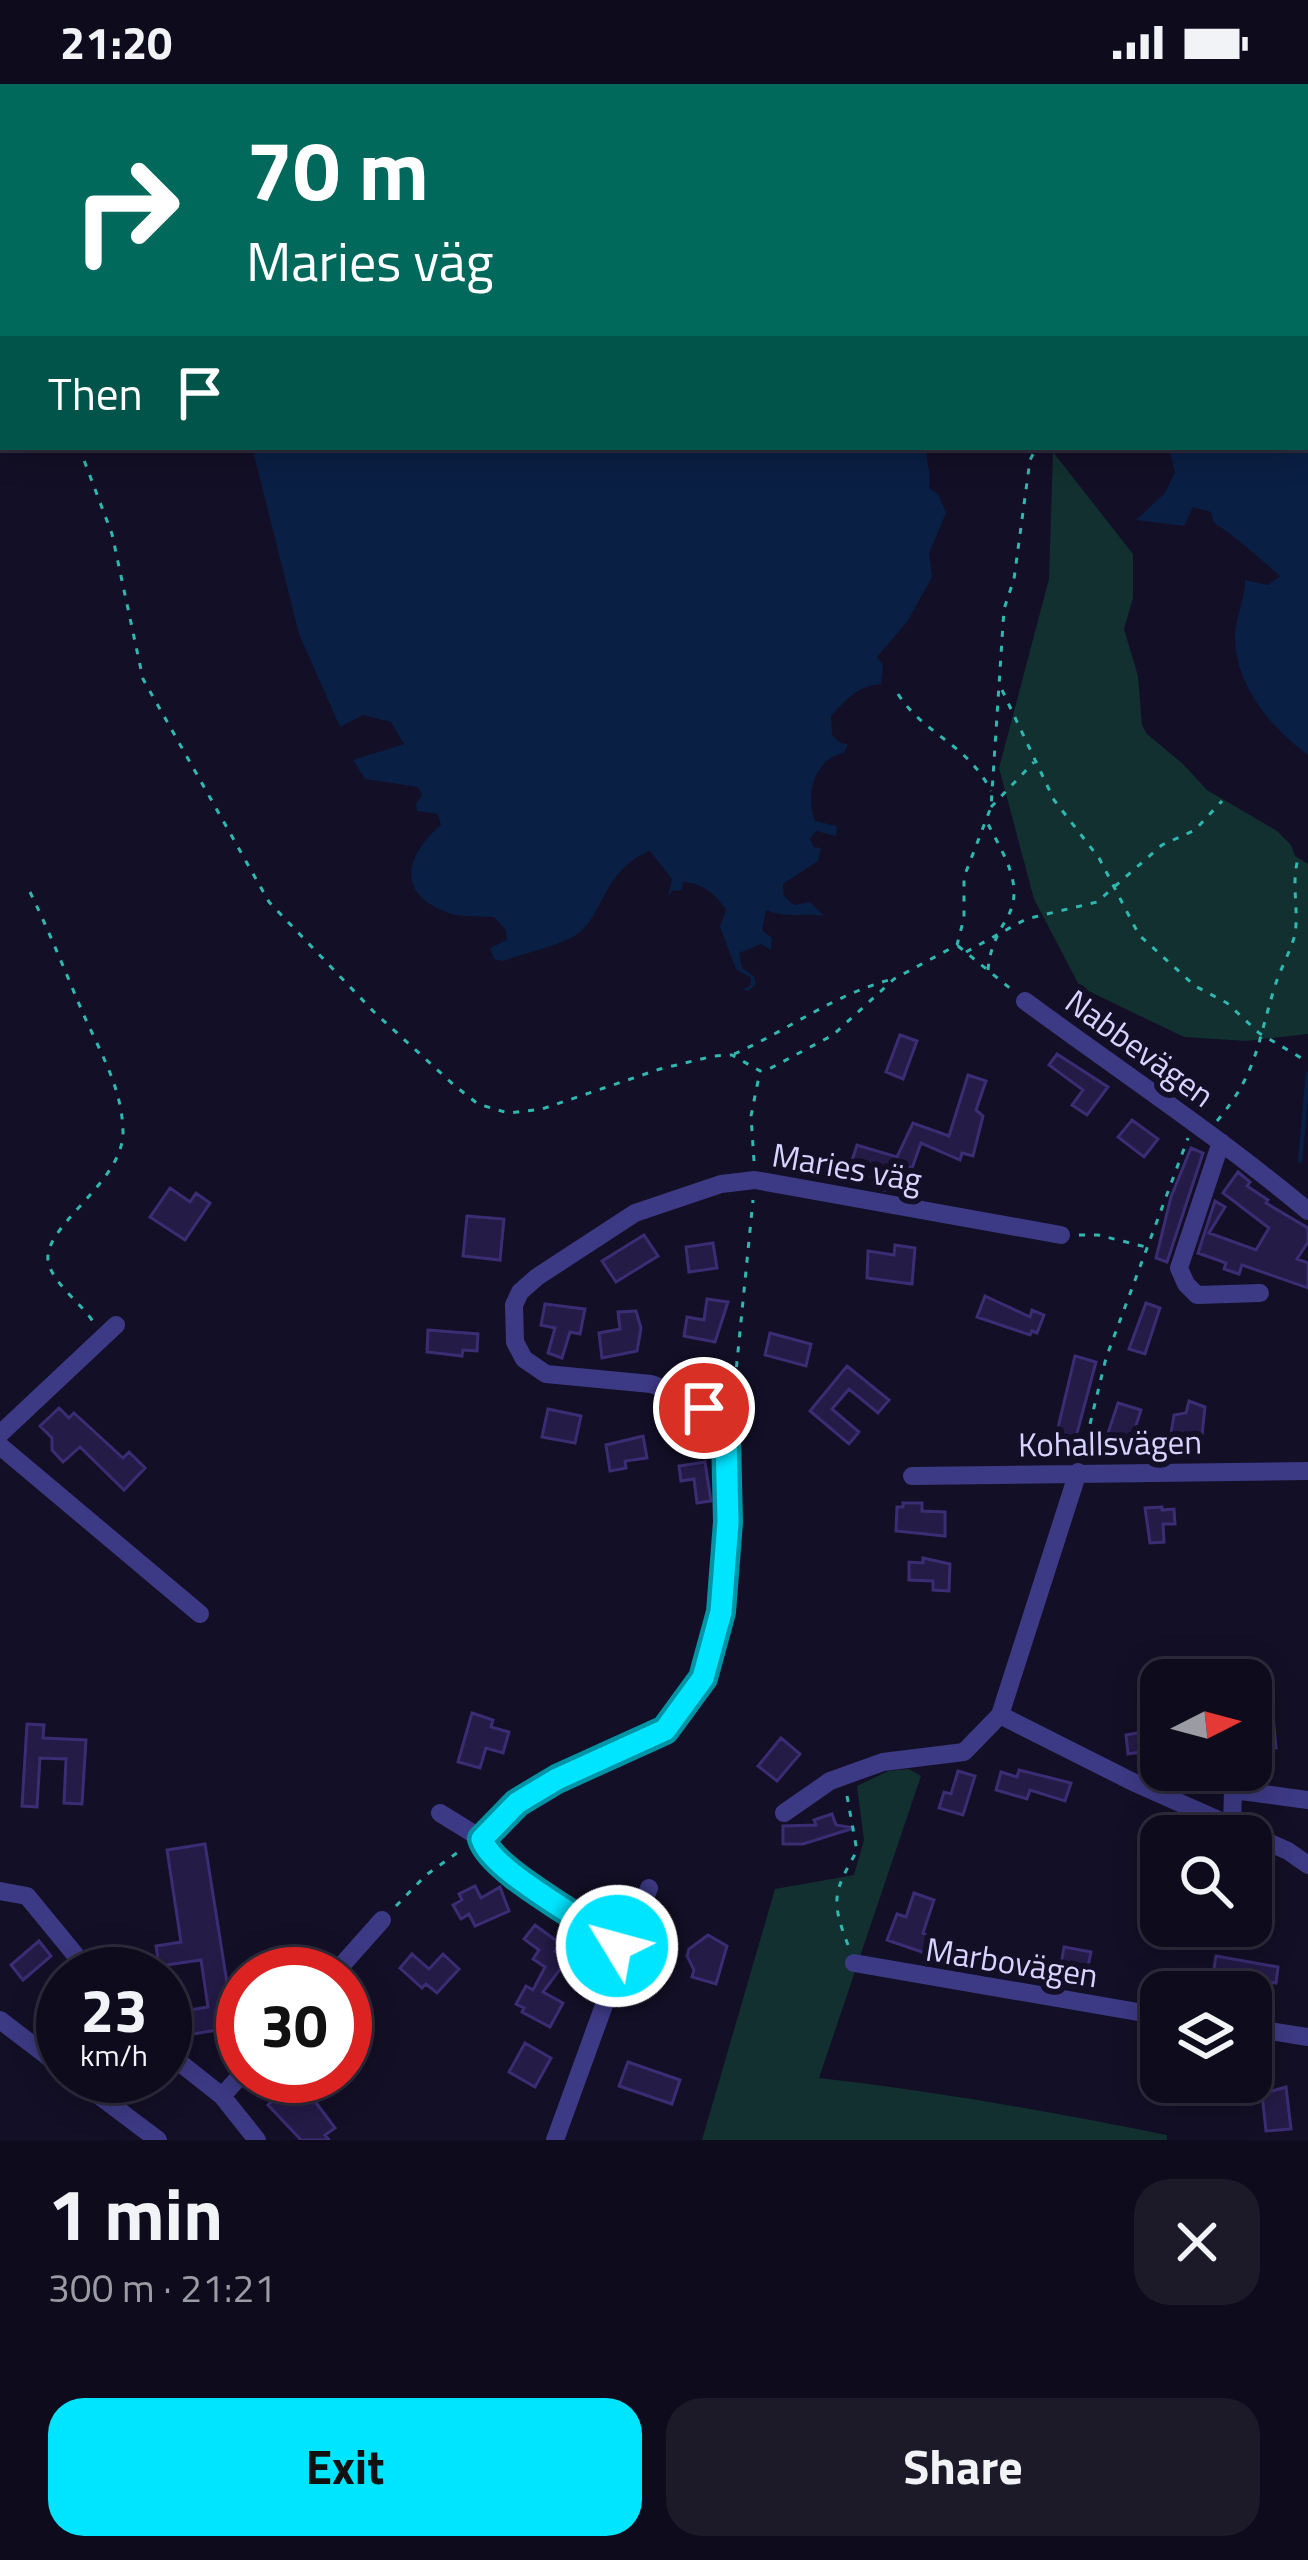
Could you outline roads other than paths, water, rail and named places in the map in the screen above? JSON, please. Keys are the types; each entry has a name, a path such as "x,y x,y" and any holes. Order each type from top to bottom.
{"street":[{"name":"Nabbevägen","path":"1025,1001 1308,1211"},
{"name":"Nabbevägen","path":"1207,1134 1180,1268 1197,1295 1260,1293"},
{"name":"Maries väg","path":"482,1839 517,1803 596,1759 654,1737 688,1704 711,1656 727,1568 726,1437 704,1408 673,1391 651,1384 546,1374 524,1359 515,1342 514,1305 520,1292 635,1214 721,1184 755,1180 1061,1235"},
{"path":"0,1434 116,1325"},
{"path":"0,1446 200,1614"},
{"name":"Kohallsvägen","path":"912,1475 1308,1471"},
{"path":"784,1813 818,1787 902,1757 964,1752 1000,1715 1078,1472"},
{"path":"1000,1715 1205,1815"},
{"path":"1232,1815 1233,1790 1308,1800"},
{"path":"440,1813 482,1839 492,1859 597,1928 623,1953"},
{"path":"1272,1844 1308,1865"},
{"path":"555,2140 649,1888"},
{"path":"0,1891 27,1896 69,1947"},
{"path":"358,1947 382,1920"},
{"name":"Marbovägen","path":"854,1964 1140,2012"},
{"path":"0,2020 36,2047"},
{"path":"1272,2032 1308,2036"},
{"path":"192,2072 216,2091"},
{"path":"109,2103 158,2140"},
{"path":"228,2103 257,2140"}],"water":[{"path":"253,450 927,450 929,488 938,494 946,513 929,553 932,577 907,622 877,657 883,665 881,684 859,691 831,716 832,735 848,744 844,753 819,770 811,801 815,821 837,826 836,836 816,831 810,839 814,847 821,848 818,861 783,884 784,896 794,905 810,902 824,916 766,910 762,930 772,938 771,950 761,944 739,953 742,968 754,976 756,984 748,991 743,989 750,986 751,978 736,969 720,927 726,910 722,904 708,890 683,882 682,890 668,897 672,879 650,851 622,870 576,935 503,961 494,959 490,948 507,940 506,930 494,917 446,912 429,904 413,883 414,860 441,825 438,814 417,811 422,795 418,787 365,779 353,760 404,744 391,722 363,715 340,727 299,634"},
{"path":"1169,450 1308,450 1308,755 1257,703 1236,653 1245,580 1268,585 1280,576 1214,523 1211,512 1193,507 1184,526 1136,520 1165,493 1175,472"}],"waterway":[{"path":"1300,1161 1308,1074"}]}
